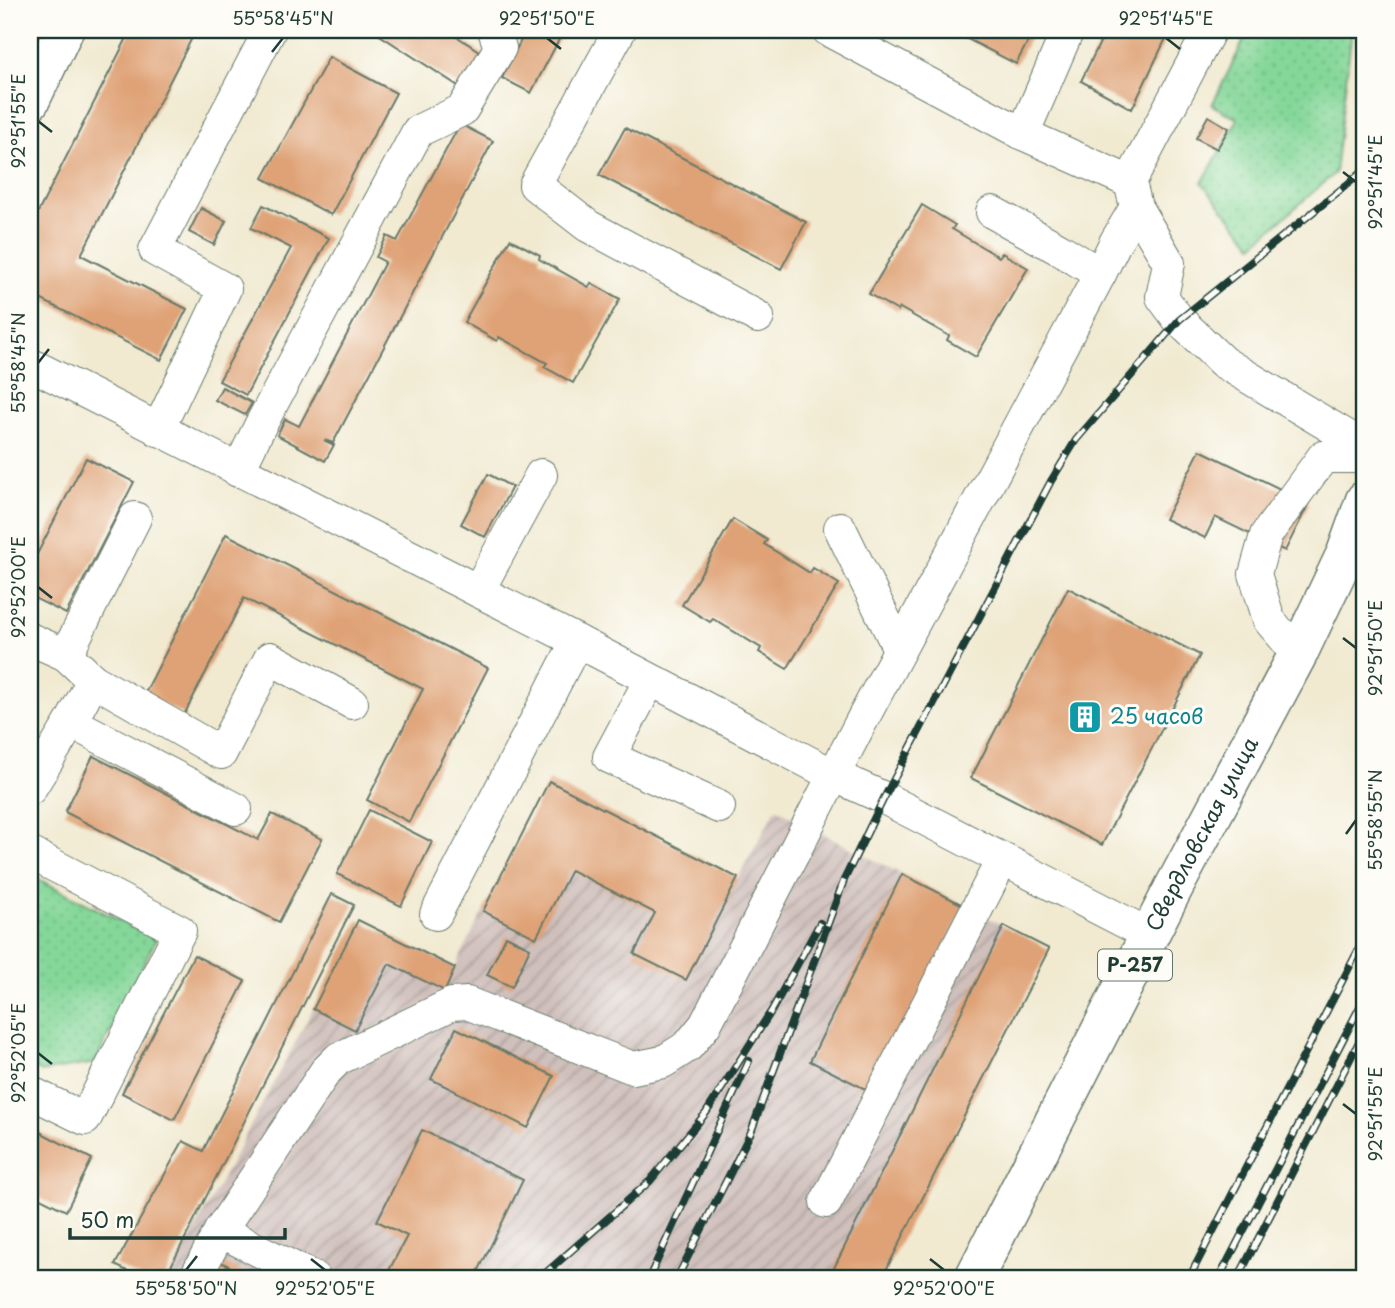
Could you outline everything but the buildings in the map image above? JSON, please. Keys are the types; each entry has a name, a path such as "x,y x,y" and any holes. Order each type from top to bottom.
{"main road":[{"path":"30,101 64,30"},
{"name":"Свердловская улица","path":"974,1278 1298,654 1346,553 1365,500"}],"street":[{"path":"158,430 225,289 156,250 270,30"},
{"path":"238,471 418,131 462,110 500,48 494,30"},
{"path":"620,30 535,185 589,226 758,317"},
{"path":"828,30 1133,195 1169,263 1162,297 1179,320 1223,362 1365,447"},
{"path":"1023,134 1068,30"},
{"path":"195,1278 220,1231 325,1072 338,1059 452,1004 467,1003 633,1068 663,1062 688,1046 705,1025 899,649 1100,274 1133,195 1210,30"},
{"path":"992,212 1100,274"},
{"path":"30,364 1150,935"},
{"path":"1298,654 1269,620 1255,574 1266,536 1323,457 1365,457"},
{"path":"478,591 541,475"},
{"path":"66,655 135,518"},
{"path":"840,528 899,649"},
{"path":"30,639 66,655 93,680 221,753 270,658 352,703"},
{"path":"436,914 577,641"},
{"path":"30,789 93,680"},
{"path":"650,680 609,757 719,807"},
{"path":"71,722 236,809"},
{"path":"30,853 180,931 85,1119 30,1092"},
{"path":"827,1202 1002,860"},
{"path":"220,1231 314,1278"}],"shaded area":[{"path":"549,781 738,878 776,808 1004,926 829,1278 169,1278 358,920 455,967"}],"green space":[{"path":"1249,30 1352,30 1335,173 1253,245 1202,183 1238,119 1212,105"},
{"path":"30,875 156,939 95,1063 42,1072 30,1066"}],"railway":[{"path":"677,1278 751,1132 844,880 884,798 1051,481 1076,440 1179,320 1365,170"},
{"path":"540,1278 650,1181 706,1113 772,1010 820,923"},
{"path":"1189,1278 1365,937"},
{"path":"1219,1278 1365,997"},
{"path":"1238,1278 1365,1030"},
{"path":"649,1278 749,1061"}],"place":[{"name":"25 часов","path":"1085,717"}]}
